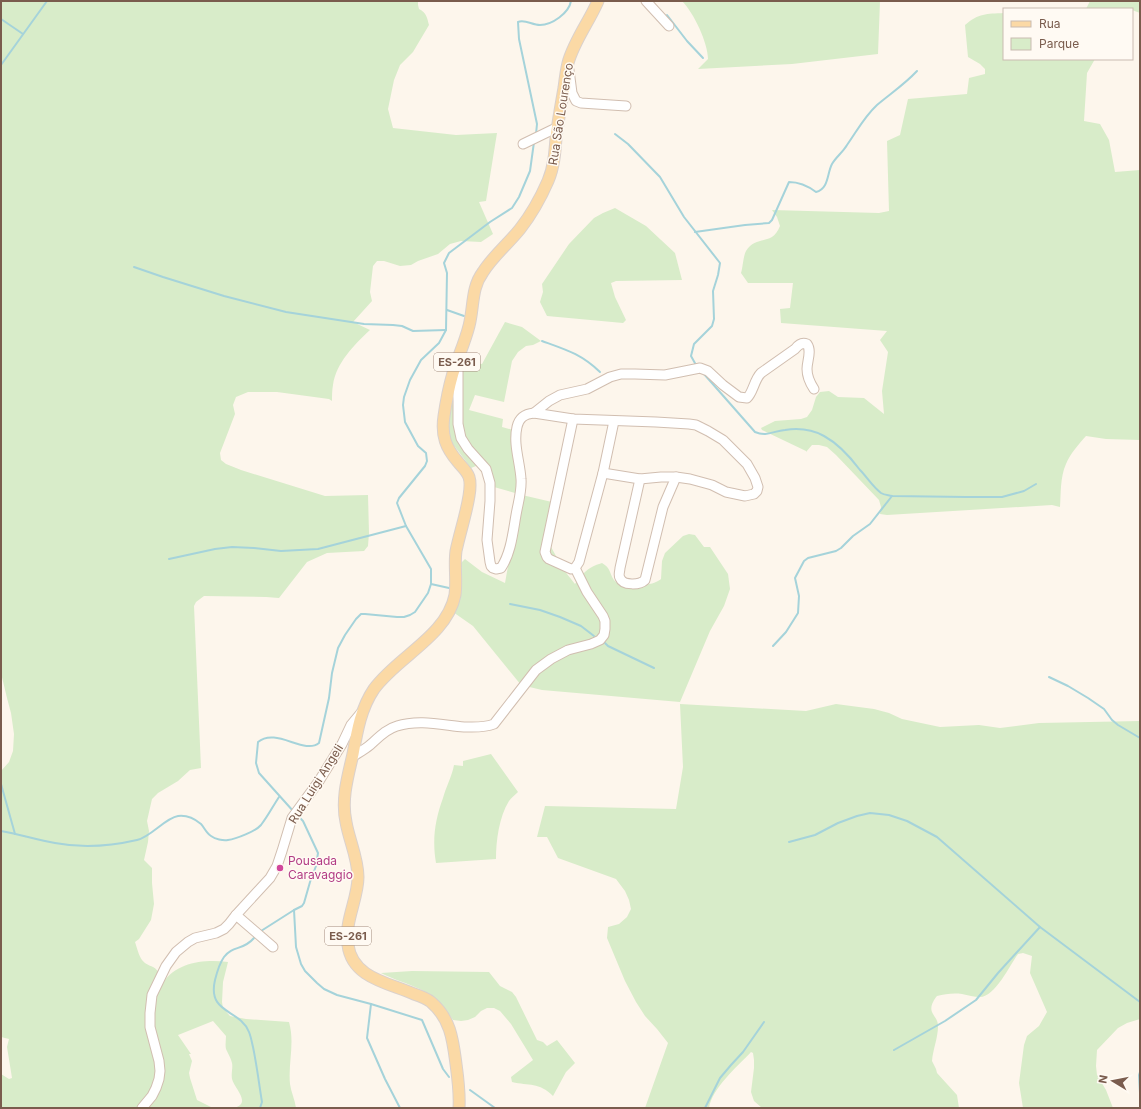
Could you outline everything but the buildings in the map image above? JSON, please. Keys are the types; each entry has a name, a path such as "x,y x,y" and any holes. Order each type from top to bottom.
{"main road":[{"name":"Rua São Lourenço","path":"362,712 368,698 385,675 438,628 451,607 455,594 456,554 466,515 470,484 466,471 448,451 443,432 443,420 453,374 470,324 473,296 478,280 483,270 522,228 549,179 554,164 568,64 574,45 598,1"},
{"name":"ES-261","path":"362,712 344,793 345,821 357,864 358,876 357,890 348,930 347,944 351,956 365,974 375,980 429,1000 448,1024 453,1038 460,1093 459,1108"}],"street":[{"path":"646,1 669,26"},
{"path":"568,64 572,93 576,101 581,103 626,106"},
{"path":"527,142 558,127"},
{"path":"534,413 549,401 560,395 587,389 610,377 620,374 665,375 700,368 708,371 739,397 746,398 750,395 755,382 761,373 795,349 798,345 803,343 807,344 809,347 807,366 808,376 814,389"},
{"path":"457,362 458,424 461,438 468,449 486,469 490,483 487,540 491,566 496,569 501,568 511,541 521,490 521,478 516,448 517,426 522,417 527,414 534,413 573,419 689,424 702,428 723,440 747,464 752,470 758,488 754,494 750,496 742,496 690,479 676,477 640,479 603,473"},
{"path":"573,419 545,552 548,560 571,569 575,568"},
{"path":"575,568 579,562 603,473 614,421"},
{"path":"640,479 620,568 620,578 621,581 624,582 639,583 645,580 663,507 676,477"},
{"path":"352,757 395,726 422,722 480,728 494,724 536,670 551,659 568,650 600,640 604,635 605,621 587,592 575,568"},
{"name":"Rua Luigi Angeli","path":"142,1108 152,1096 156,1088 160,1071 159,1061 150,1027 150,1013 152,995 166,966 181,947 195,938 224,929 270,878 277,866 292,818 319,782 351,725 362,712"},
{"path":"236,915 273,947"}],"green space":[{"path":"1,1 418,1 419,9 425,14 429,25 413,52 400,65 394,80 388,109 393,128 456,135 497,133 486,201 479,202 493,234 481,242 461,241 450,244 438,254 411,265 400,266 384,261 377,261 373,266 370,292 372,301 353,322 370,330 352,348 338,369 333,385 332,401 329,399 277,392 248,392 236,397 233,405 235,414 220,453 221,460 226,464 325,496 368,495 369,533 368,546 364,551 327,553 307,562 279,598 204,596 196,602 194,606 201,768 190,770 178,781 158,793 152,799 147,821 149,831 144,860 152,868 154,904 151,920 139,939 135,942 141,958 144,962 157,970 163,983 175,970 183,966 210,961 228,962 223,982 222,1002 223,1008 230,1016 246,1019 289,1022 291,1030 290,1084 296,1108 233,1108 242,1103 242,1099 233,1083 232,1063 226,1049 226,1036 213,1021 178,1035 191,1054 189,1054 192,1061 189,1073 197,1100 216,1108 2,1108 1,1074 9,1079 12,1078 7,1047 9,1039 1,1037 1,771 9,762 13,751 14,734 11,713 1,673"},
{"path":"682,1 880,1 878,54 792,64 698,69 708,59 706,45 696,20"},
{"path":"1090,1 1140,1 1140,13 1133,10 1133,8 1086,8"},
{"path":"1003,13 1003,60 1094,60 1087,73 1084,121 1100,124 1109,140 1115,172 1140,170 1140,440 1106,439 1086,436 1072,453 1064,469 1061,486 1060,507 1052,505 887,515 880,514 881,507 879,500 827,447 812,445 806,452 762,430 761,428 775,421 801,419 807,417 812,410 816,397 820,392 829,391 838,397 864,398 884,414 882,391 888,352 880,340 887,331 781,323 780,309 790,308 793,283 748,283 741,273 744,256 746,251 754,243 768,239 777,232 780,226 777,217 772,210 879,213 889,211 887,141 900,135 908,99 967,94 969,78 985,74 985,69 980,64 968,57 965,25 974,18"},
{"path":"615,208 646,226 675,253 682,280 616,281 611,283 615,297 626,320 623,323 547,316 540,302 543,292 542,284 569,244 594,218"},
{"path":"505,322 522,327 541,341 533,345 526,346 518,352 512,361 504,402 475,395 469,410 503,419 502,427 517,431 520,436 524,473 522,495 494,487 486,462 471,468 449,439 447,422 449,400 462,361 482,364"},
{"path":"522,495 552,502 550,545 563,569 575,584 589,569 602,563 607,567 617,583 634,586 656,582 661,579 662,561 665,553 683,536 689,534 695,535 704,547 710,547 728,574 730,589 724,606 710,631 680,702 542,690 521,685 473,626 453,612 461,563 465,559 482,572 505,583"},
{"path":"680,704 806,711 836,704 874,709 889,713 902,719 940,727 979,725 1000,728 1039,723 1140,721 1140,1019 1127,1023 1118,1028 1097,1050 1097,1075 1106,1090 1113,1108 1023,1108 1019,1083 1024,1045 1027,1036 1039,1026 1047,1012 1030,973 1032,956 1023,953 1018,954 997,986 986,996 976,997 959,994 946,994 937,996 933,1002 931,1007 932,1012 938,1026 932,1061 937,1073 957,1095 959,1108 762,1108 754,1101 751,1092 754,1060 753,1053 751,1052 720,1085 711,1100 709,1108 645,1108 668,1043 645,1016 636,1002 625,981 607,938 608,927 619,924 627,917 631,909 629,900 625,891 616,879 558,858 547,837 537,837 545,806 676,809 683,767"},
{"path":"491,754 518,792 509,801 500,822 497,837 496,859 436,863 434,838 436,822 454,765 463,766 463,761"},
{"path":"412,971 489,972 500,986 512,992 516,997 537,1040 543,1042 547,1046 557,1040 575,1063 566,1072 553,1096 538,1086 512,1082 511,1077 533,1060 511,1024 500,1011 494,1008 487,1008 475,1017 468,1020 453,1020 438,1000 423,990 381,973"}],"waterway":[{"path":"1,65 47,1"},
{"path":"536,134 537,124 519,39 518,22 523,21 540,25 550,23 559,18 567,10 571,1"},
{"path":"667,15 687,41 703,58"},
{"path":"1,19 23,34"},
{"path":"695,232 769,223 772,220 789,182 804,185 816,192 823,188 835,159 845,148 868,114 917,71"},
{"path":"615,134 628,144 660,177 684,217 720,263 713,291 714,319 712,326 694,344 691,356 696,365"},
{"path":"294,812 259,773 256,763 258,742 265,738 273,738 306,746 313,746 319,743 338,648 356,619 361,614 397,617 410,615 415,612 428,593 431,584 431,569 406,526 397,503 399,498 425,466 427,461 426,453 418,446 405,422 403,405 404,397 410,380 421,360 439,343 446,330 447,273 444,263 449,253 490,222 512,208 519,197 530,171 534,142"},
{"path":"134,267 224,296 286,312 364,324 402,326 413,331 446,330"},
{"path":"447,310 464,316"},
{"path":"542,341 580,357 600,372"},
{"path":"704,374 755,432 767,434 790,429 800,429 815,432 824,436 844,451 875,487 883,494 892,496 1002,497 1024,491 1036,484"},
{"path":"773,646 786,632 798,613 799,596 795,578 804,561 808,558 836,551 841,548 853,536 870,524 892,496"},
{"path":"169,559 215,549 232,547 281,551 318,549 406,526"},
{"path":"431,584 449,588"},
{"path":"510,604 540,610 560,617 581,626 594,636"},
{"path":"605,643 608,646 654,668"},
{"path":"1049,677 1088,698 1104,709 1112,720 1118,725 1140,738"},
{"path":"1,784 15,834"},
{"path":"1,831 65,845 106,845 137,840 173,817 184,816 199,822 213,837 221,840 228,840 255,830 261,825 279,797"},
{"path":"789,842 815,835 838,823 870,813 889,815 907,821 937,837 1040,927 1140,1002"},
{"path":"261,931 302,906 316,866 318,853 303,821 297,815"},
{"path":"294,910 296,947 301,964 305,971 324,989 337,995 422,1020 443,1069 449,1077"},
{"path":"894,1050 945,1021 976,1000 998,973 1040,927"},
{"path":"254,938 246,945 227,953 217,971 214,991 216,999 220,1005 239,1019 249,1032 262,1102 260,1108"},
{"path":"371,1004 367,1038 385,1079 400,1108"},
{"path":"705,1108 720,1078 743,1052 764,1022"},
{"path":"1140,1072 1140,1093"},
{"path":"470,1090 495,1108"}],"place":[{"name":"Pousada Caravaggio","path":"280,868"}]}
